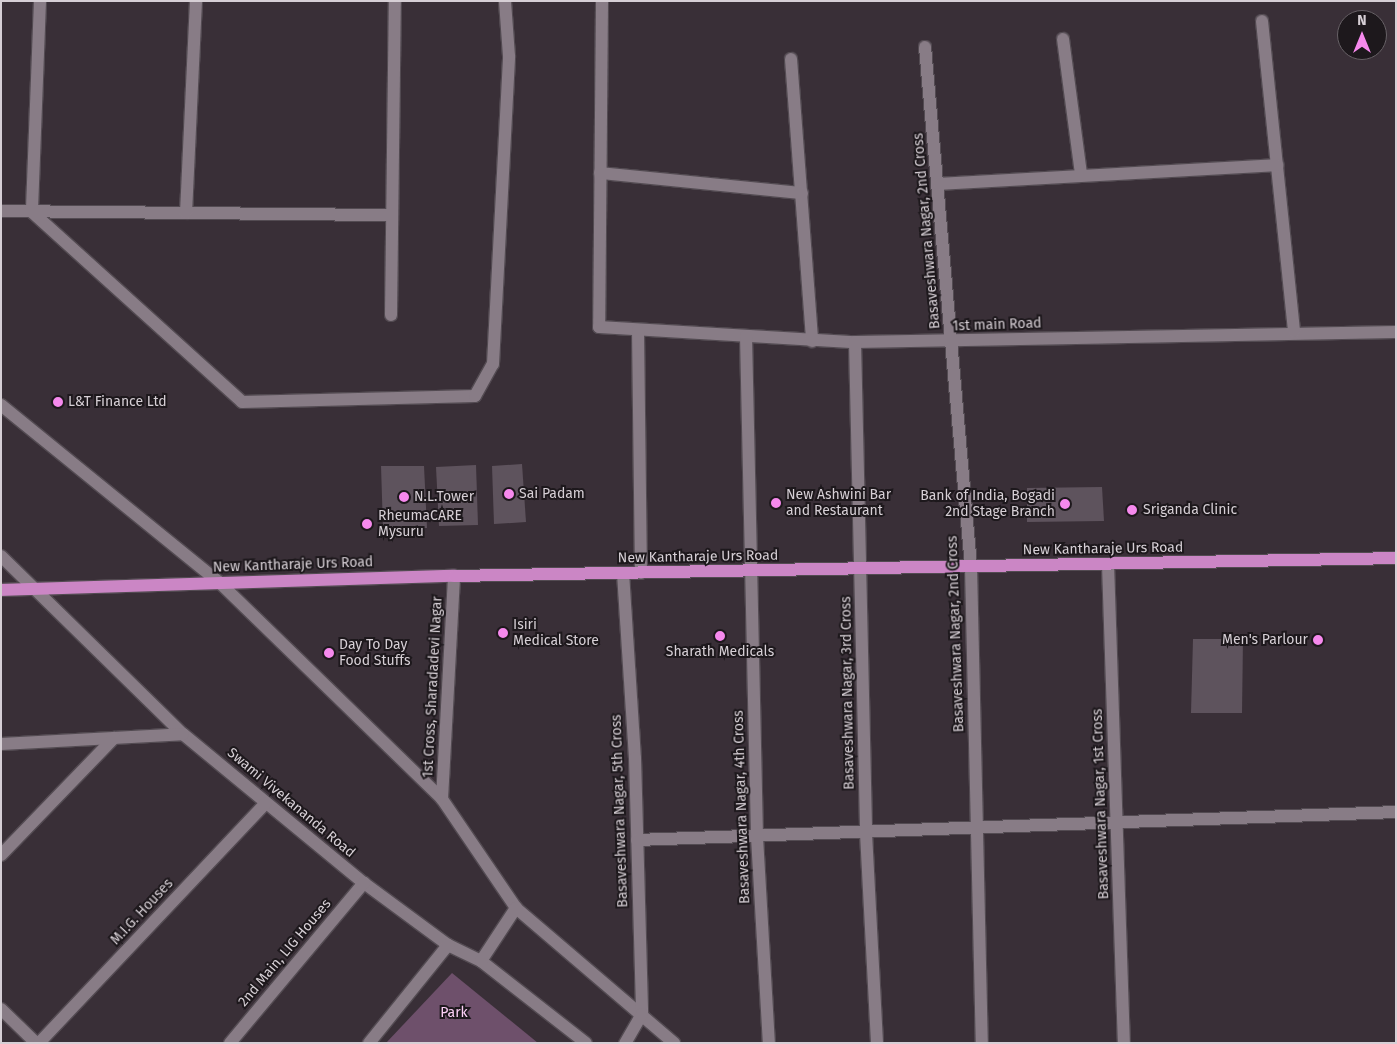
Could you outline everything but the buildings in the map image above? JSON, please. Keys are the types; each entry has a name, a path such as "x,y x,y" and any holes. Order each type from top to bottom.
{"main road":[{"name":"New Kantharaje Urs Road","path":"1,590 454,576 1396,558"}],"street":[{"path":"32,212 40,1"},
{"path":"186,213 196,1"},
{"path":"391,315 395,1"},
{"path":"32,212 242,402 475,396 493,364 509,56 504,1"},
{"path":"602,1 600,173 802,193"},
{"path":"1262,21 1294,331"},
{"path":"1063,39 1081,174"},
{"name":"Basaveshwara Nagar, 2nd Cross","path":"925,47 939,184 971,567 982,1043"},
{"path":"791,59 812,341"},
{"path":"939,184 1081,174 1277,165"},
{"name":"1st main Road","path":"600,173 599,327 812,341 855,342 952,342 1294,331 1396,332"},
{"path":"1,211 392,215"},
{"path":"638,330 641,572"},
{"name":"Basaveshwara Nagar, 4th Cross","path":"746,336 749,570 757,838 769,1043"},
{"name":"Basaveshwara Nagar, 3rd Cross","path":"855,342 866,834 877,1043"},
{"path":"1,405 219,582 442,799 516,908 674,1043"},
{"name":"Swami Vivekananda Road","path":"1,556 38,588 183,734 364,883 448,945 481,961 586,1043"},
{"name":"Basaveshwara Nagar, 1st Cross","path":"1108,564 1124,1043"},
{"name":"Basaveshwara Nagar, 5th Cross","path":"623,573 637,840 642,1014"},
{"name":"1st Cross, Sharadadevi Nagar","path":"442,799 454,576"},
{"path":"1,744 183,734"},
{"path":"1,855 114,738"},
{"name":"M.I.G. Houses","path":"38,1043 266,803"},
{"path":"637,840 757,838 976,830 1396,812"},
{"name":"2nd Main, LIG Houses","path":"230,1043 364,883"},
{"path":"481,961 516,908"},
{"path":"369,1043 448,945"},
{"path":"1,1009 38,1043"},
{"path":"625,1043 642,1014"}],"green space":[{"name":"Park","path":"452,973 538,1043 386,1043"}],"place":[{"name":"L&T Finance Ltd","path":"58,402"},
{"name":"Sai Padam","path":"509,494"},
{"name":"N.L.Tower","path":"404,497"},
{"name":"New Ashwini Bar and Restaurant","path":"776,503"},
{"name":"Bank of India, Bogadi 2nd Stage Branch","path":"1065,504"},
{"name":"Sriganda Clinic","path":"1132,510"},
{"name":"RheumaCARE Mysuru","path":"367,524"},
{"name":"Isiri Medical Store","path":"503,633"},
{"name":"Sharath Medicals","path":"720,636"},
{"name":"Men's Parlour","path":"1318,640"},
{"name":"Day To Day Food Stuffs","path":"329,653"}]}
